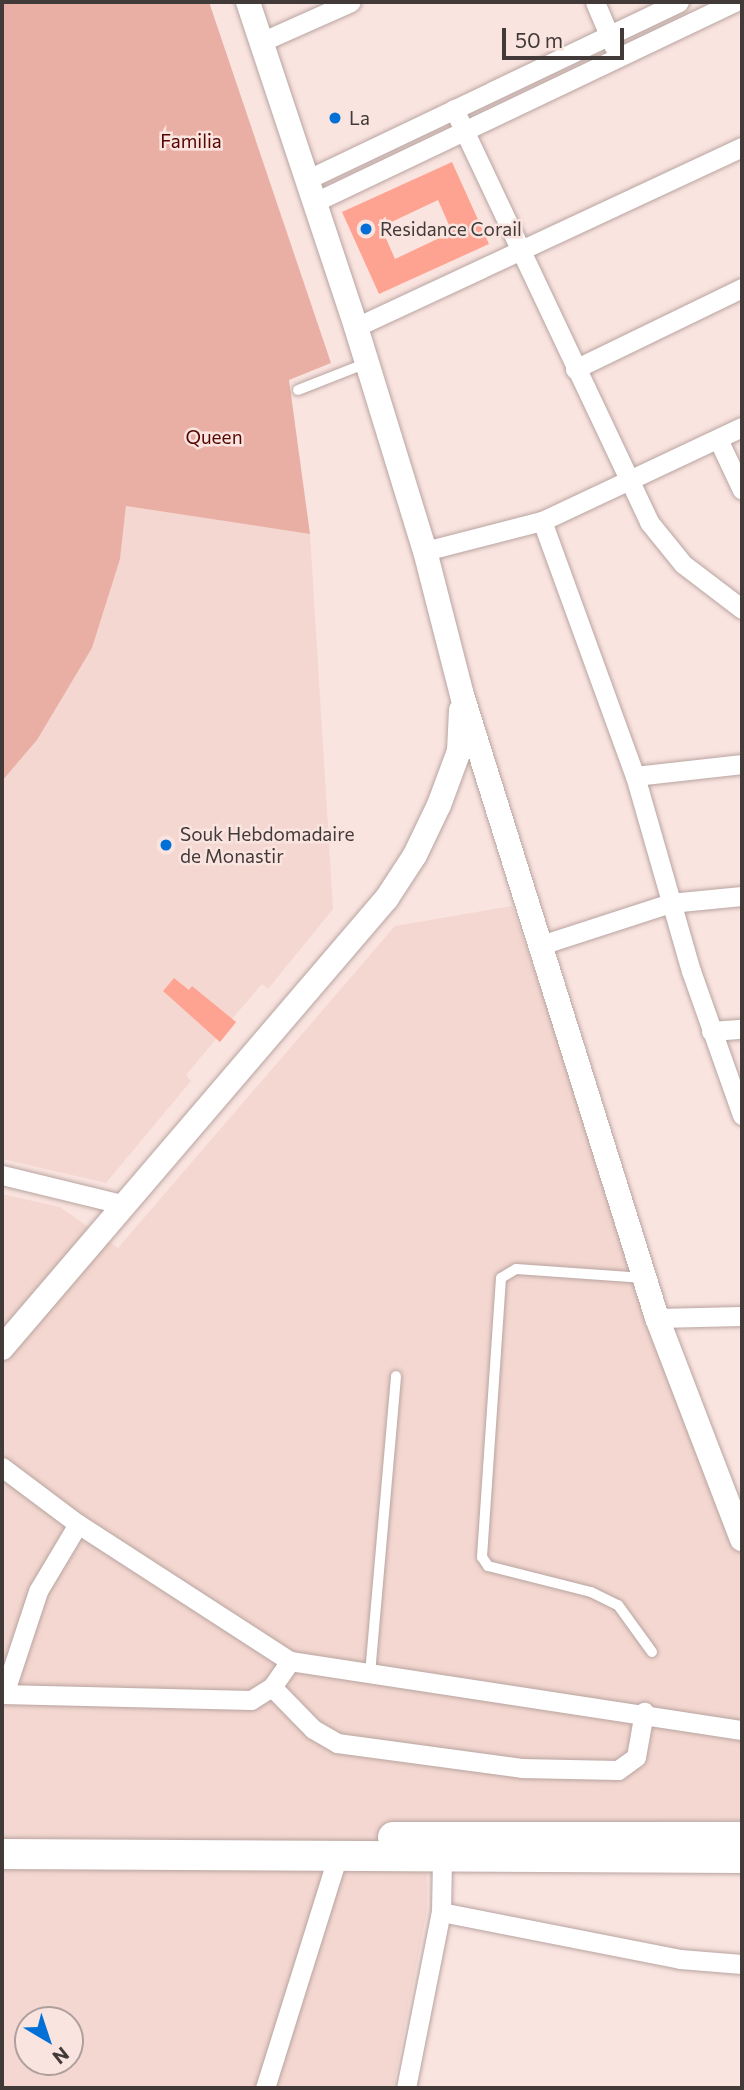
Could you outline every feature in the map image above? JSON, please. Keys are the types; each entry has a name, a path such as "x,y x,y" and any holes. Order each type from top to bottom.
{"main road":[{"path":"2,1835 742,1837"},
{"path":"2,1854 337,1858 742,1858"}],"street":[{"path":"248,2 356,327 425,551 462,695 644,1278 742,1539"},
{"path":"261,42 351,2"},
{"path":"594,2 618,57"},
{"path":"310,191 454,109 679,2"},
{"path":"310,191 465,132 736,2"},
{"path":"454,109 523,250 575,369 649,522 683,564 742,609"},
{"path":"356,327 742,147"},
{"path":"575,369 742,288"},
{"path":"425,551 542,521 742,427"},
{"path":"718,439 742,490"},
{"path":"542,521 635,776 670,903 711,1031 742,1115"},
{"path":"2,1348 387,898 415,855 459,751 462,695"},
{"path":"635,776 742,764"},
{"path":"541,945 670,903 742,896"},
{"path":"711,1031 742,1029"},
{"path":"2,1175 125,1205"},
{"path":"657,1318 742,1316"},
{"path":"2,1467 78,1524 290,1661 644,1712 742,1730"},
{"path":"78,1524 38,1591 3,1694 251,1700 272,1687 290,1661"},
{"path":"272,1687 313,1729 337,1743 521,1768 618,1770 636,1758 644,1712"},
{"path":"265,2088 337,1858"},
{"path":"406,2088 440,1912 442,1858"},
{"path":"440,1912 680,1959 742,1964"}],"lane":[{"path":"298,390 367,363"},
{"path":"644,1278 516,1269 501,1278 482,1557 488,1566 592,1592 618,1605 652,1652"},
{"path":"370,1674 396,1377"}],"shaded area":[{"name":"Souk Hebdomadaire de Monastir","path":"126,506 310,534 333,909 268,989 262,984 232,1019 236,1023 220,1042 216,1039 186,1075 191,1081 106,1183 2,1159 2,781 37,740 92,648 120,559"},
{"path":"512,906 664,1345 742,1542 742,1820 427,1826 427,1911 393,2088 2,2088 2,1194 60,1207 118,1248 395,926"}],"green space":[{"path":"2,2 209,2 331,363 289,380 310,534 126,506 120,559 92,648 37,740 2,781"}],"building":[{"name":"Residance Corail","path":"452,162 489,244 379,294 342,212","holes":["438,200 452,232 395,259 381,227"]},
{"path":"174,978 189,990 192,986 236,1022 220,1042 163,991"}],"place":[{"name":"La","path":"335,118"},
{"name":"Residance Corail","path":"366,229"},
{"name":"Souk Hebdomadaire de Monastir","path":"166,845"}],"park label":[{"name":"Familia","path":"191,141"},
{"name":"Queen","path":"214,437"}]}
